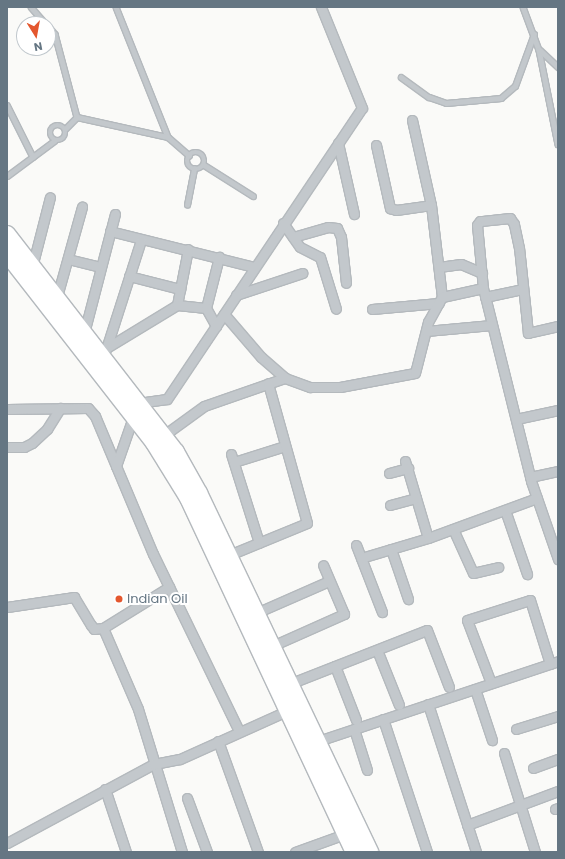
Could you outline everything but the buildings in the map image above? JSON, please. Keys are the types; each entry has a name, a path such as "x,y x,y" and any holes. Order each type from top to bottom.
{"highway":[{"path":"7,234 32,267 52,303 160,439 199,493 289,684 310,744 345,834 354,852"},
{"path":"7,254 52,303 104,350 135,409"},
{"path":"160,439 287,711 310,744 370,852"}],"street":[{"path":"116,466 135,409 168,399 283,223 362,108 321,7"},
{"path":"224,314 261,357 286,378 310,387 340,387 415,373 426,331 440,300 439,267 431,205 412,120"},
{"path":"338,143 354,214"},
{"path":"376,145 390,208 396,210 431,205"},
{"path":"32,267 50,197"},
{"path":"52,303 68,259 82,207"},
{"path":"84,333 100,267 116,214"},
{"path":"558,326 528,333 522,289 519,248 514,224 510,218 483,220 478,223 484,292 530,477 558,558"},
{"path":"283,223 303,250 320,257 336,309"},
{"path":"293,237 328,227 337,228 341,237 346,283"},
{"path":"110,230 141,240 188,249 254,267"},
{"path":"104,350 141,240"},
{"path":"177,305 188,249"},
{"path":"216,326 206,308 220,257"},
{"path":"68,259 100,267"},
{"path":"439,267 461,264 482,273"},
{"path":"236,295 302,273"},
{"path":"129,276 180,289"},
{"path":"372,309 440,300 484,292 522,289"},
{"path":"104,350 177,305 206,308"},
{"path":"426,331 492,325"},
{"path":"160,439 204,406 286,378"},
{"path":"229,555 307,523 284,446 268,383"},
{"path":"7,409 84,407 92,411 169,587 239,731"},
{"path":"7,447 24,447 32,443 47,429 60,408"},
{"path":"516,419 558,410"},
{"path":"259,543 233,458 284,446"},
{"path":"389,473 406,464 428,538"},
{"path":"530,477 558,470"},
{"path":"390,505 416,498"},
{"path":"361,558 428,538 537,498"},
{"path":"505,510 527,574"},
{"path":"453,529 473,573 498,567"},
{"path":"356,545 382,612"},
{"path":"391,550 408,599"},
{"path":"272,646 344,614 323,565"},
{"path":"256,613 329,581"},
{"path":"7,607 74,598 94,629 103,628 169,587"},
{"path":"310,744 355,724 383,719 475,689 554,662 530,600 467,620 491,683"},
{"path":"103,628 138,709 182,852"},
{"path":"289,684 427,630 449,687"},
{"path":"377,650 399,705"},
{"path":"335,666 355,724 367,770"},
{"path":"475,689 492,740"},
{"path":"428,704 476,852"},
{"path":"7,843 104,789 154,764 180,759 239,731 287,711"},
{"path":"516,729 558,716"},
{"path":"383,719 427,852"},
{"path":"218,741 258,852"},
{"path":"504,753 535,852"},
{"path":"533,768 558,759"},
{"path":"104,789 126,852"},
{"path":"467,825 558,791"},
{"path":"187,798 207,852"},
{"path":"295,852 345,834"}],"lane":[{"path":"31,7 39,16"},
{"path":"122,7 116,8 168,137 189,155"},
{"path":"523,7 540,50 558,144"},
{"path":"401,77 429,97 446,103 501,98 514,86 534,34"},
{"path":"56,38 77,117"},
{"path":"540,50 558,67"},
{"path":"7,105 33,157"},
{"path":"77,117 168,137"},
{"path":"7,176 54,141 64,139 65,129 77,117"},
{"path":"54,141 50,135 52,127 60,125 65,129"},
{"path":"189,155 200,153 204,157 204,165"},
{"path":"189,155 188,163 194,169"},
{"path":"194,169 204,165"},
{"path":"204,165 253,196"},
{"path":"187,205 194,169"}],"place":[{"name":"Indian Oil","path":"119,599"}]}
